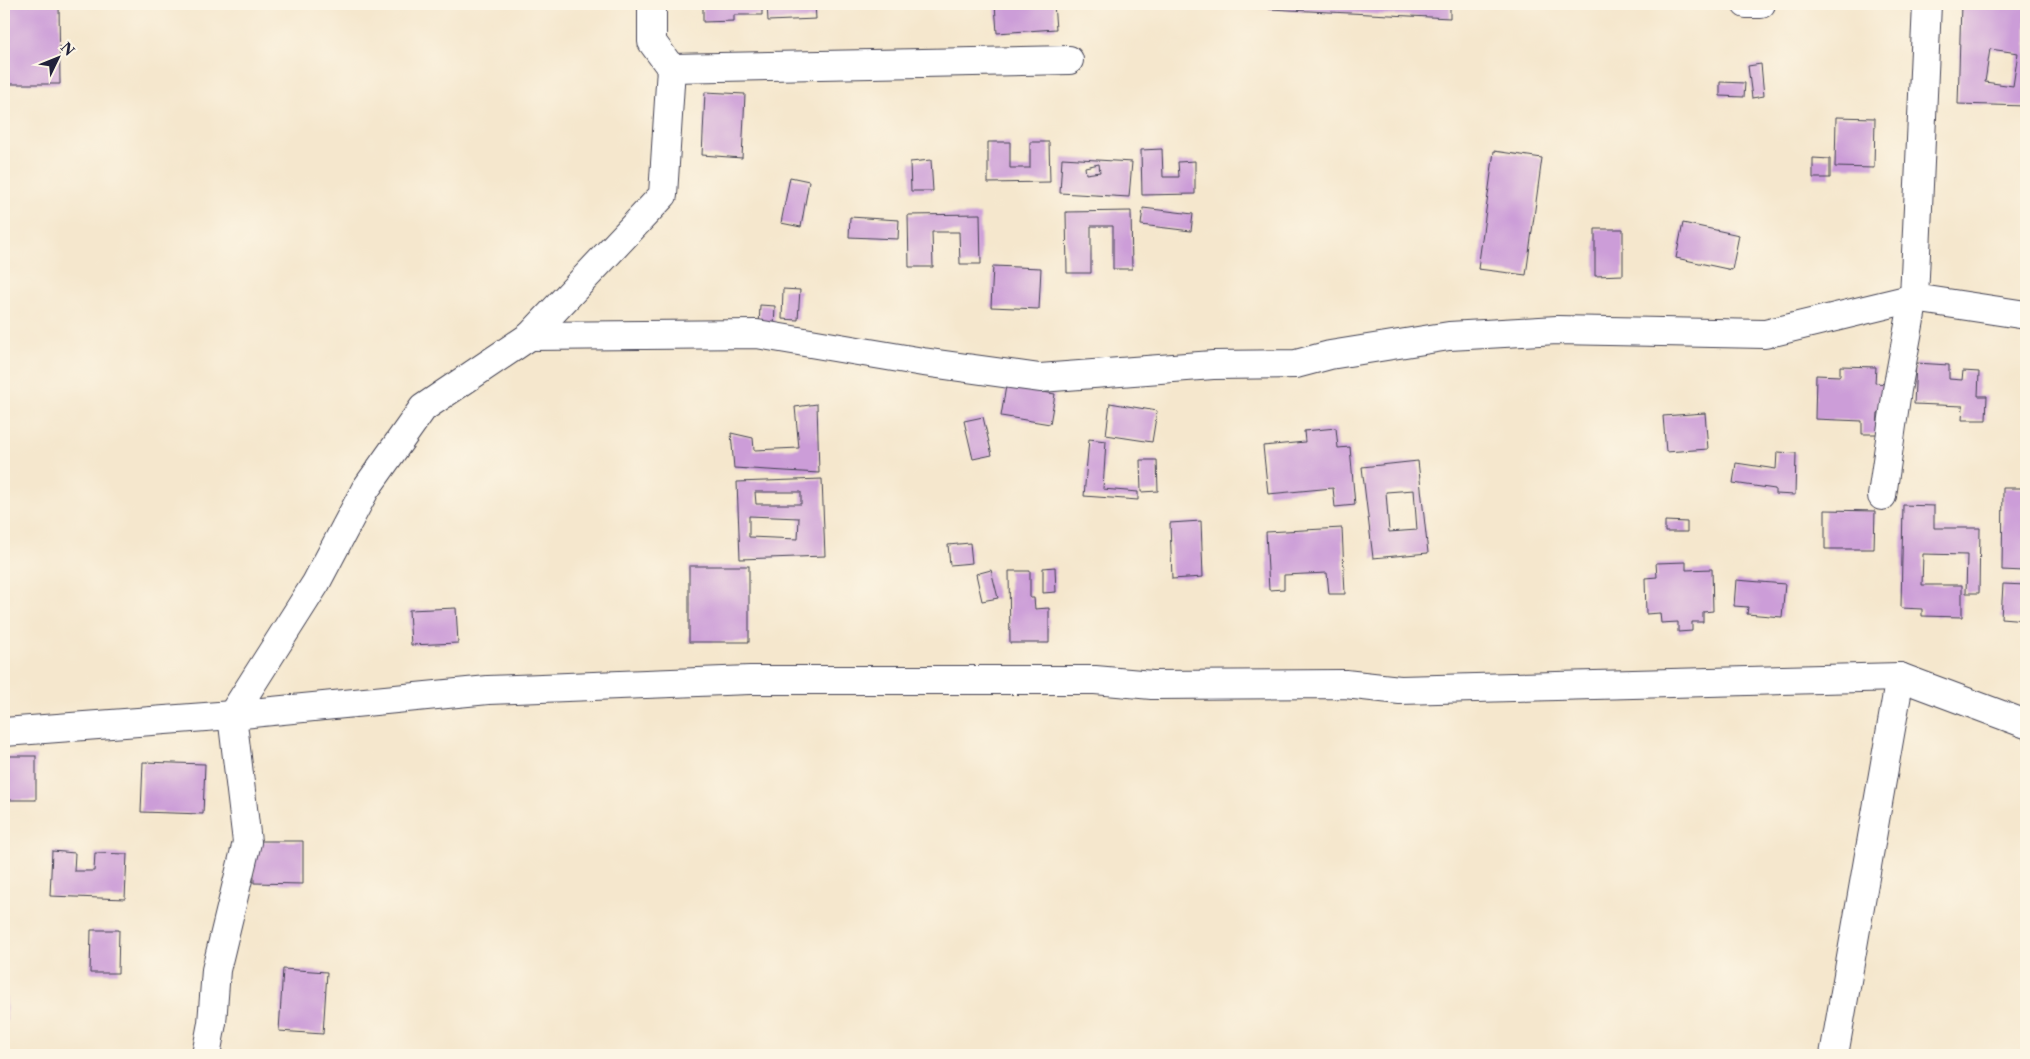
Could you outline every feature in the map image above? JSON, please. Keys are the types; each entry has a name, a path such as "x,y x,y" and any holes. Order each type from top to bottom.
{"street":[{"path":"206,1055 212,1023 216,970 248,842 232,715 316,583 365,490 423,408 530,336 663,195 671,68 652,42 652,4"},
{"path":"1746,4 1761,4"},
{"path":"1882,496 1897,390 1914,298 1927,4"},
{"path":"671,68 1069,60"},
{"path":"530,336 757,334 923,362 1040,378 1213,364 1296,364 1330,355 1449,336 1557,330 1765,334 1914,298 2026,315"},
{"path":"1834,1055 1900,677"},
{"path":"4,732 232,715 488,690 750,680 1095,680 1152,685 1345,684 1400,690 1900,677 2026,724"}],"building":[{"path":"6,4 59,4 60,84 7,84"},
{"path":"703,4 762,4 762,15 734,15 734,21 703,22"},
{"path":"767,4 815,4 816,19 768,21"},
{"path":"995,4 1054,4 1056,29 997,33"},
{"path":"1269,4 1450,4 1450,18 1269,9"},
{"path":"1961,4 2026,6 2026,106 1958,104","holes":["1990,49 2018,53 2013,86 1985,82"]},
{"path":"1761,64 1764,96 1752,98 1748,66"},
{"path":"1720,82 1745,83 1744,97 1720,96"},
{"path":"705,92 745,94 742,158 702,155"},
{"path":"1836,117 1875,118 1874,168 1835,167"},
{"path":"988,142 1010,142 1010,168 1030,168 1030,142 1049,142 1050,182 988,183"},
{"path":"1162,149 1163,177 1179,177 1178,162 1195,161 1195,194 1142,195 1141,150"},
{"path":"1494,151 1542,158 1526,275 1478,269"},
{"path":"1062,158 1132,162 1129,197 1060,193","holes":["1099,164 1100,172 1086,174 1085,167"]},
{"path":"1813,158 1830,159 1830,178 1813,178"},
{"path":"931,160 933,191 911,191 910,162"},
{"path":"790,177 809,181 801,227 781,223"},
{"path":"1143,208 1193,214 1191,231 1141,225"},
{"path":"1131,211 1132,269 1113,269 1113,226 1091,226 1091,273 1067,273 1066,212"},
{"path":"980,214 981,264 960,264 959,232 932,232 933,267 909,267 908,215"},
{"path":"850,217 899,220 898,239 849,237"},
{"path":"1683,223 1739,235 1732,270 1676,258"},
{"path":"1595,229 1623,229 1623,275 1595,276"},
{"path":"993,266 1041,268 1039,309 991,307"},
{"path":"783,289 800,290 798,320 782,319"},
{"path":"760,305 775,306 774,328 759,327"},
{"path":"1916,363 1949,365 1949,379 1962,380 1963,371 1979,372 1978,396 1987,396 1986,420 1962,420 1963,406 1914,404"},
{"path":"1840,366 1876,367 1875,383 1887,384 1886,414 1878,413 1877,434 1862,434 1862,421 1815,419 1816,375 1840,376"},
{"path":"1006,386 1055,394 1050,424 1001,416"},
{"path":"1110,403 1157,411 1152,442 1106,435"},
{"path":"817,404 819,473 734,468 731,433 753,438 754,450 799,448 795,407"},
{"path":"1705,413 1708,449 1666,452 1663,416"},
{"path":"983,417 992,455 973,459 964,421"},
{"path":"1336,428 1338,448 1350,447 1355,505 1335,507 1333,488 1268,494 1263,446 1305,442 1304,431"},
{"path":"1089,439 1106,441 1103,489 1138,492 1138,500 1084,496"},
{"path":"1777,452 1796,453 1795,495 1775,494 1775,489 1733,483 1736,463 1776,469"},
{"path":"1140,460 1157,460 1158,491 1141,492"},
{"path":"1418,461 1428,553 1373,558 1362,467","holes":["1414,490 1417,530 1389,532 1386,492"]},
{"path":"822,479 825,556 740,559 737,482","holes":["755,492 801,492 801,504 756,504","749,516 799,518 798,539 749,537"]},
{"path":"2003,488 2026,488 2024,571 2002,570"},
{"path":"1903,505 1934,506 1934,528 1980,528 1979,593 1966,593 1967,555 1923,554 1922,585 1962,585 1962,617 1922,616 1922,609 1901,608"},
{"path":"1825,510 1875,511 1874,549 1825,549"},
{"path":"1201,521 1203,577 1172,579 1170,523"},
{"path":"1665,521 1687,522 1687,532 1665,532"},
{"path":"1342,528 1345,594 1329,594 1327,573 1284,575 1284,589 1269,590 1266,532"},
{"path":"970,543 972,563 950,565 948,545"},
{"path":"1686,562 1686,570 1712,569 1713,611 1703,612 1703,622 1692,622 1692,631 1678,632 1678,622 1661,623 1660,613 1646,614 1645,578 1657,577 1656,563"},
{"path":"689,566 749,566 749,642 689,642"},
{"path":"1055,567 1056,592 1043,593 1043,568"},
{"path":"991,570 998,598 982,601 976,574"},
{"path":"1009,571 1030,571 1030,598 1034,598 1035,609 1049,608 1049,643 1010,643"},
{"path":"1736,580 1785,584 1782,617 1747,614 1748,607 1734,606"},
{"path":"2003,584 2026,585 2026,620 2001,618"},
{"path":"456,608 458,643 411,645 409,610"},
{"path":"4,756 36,756 36,800 4,800"},
{"path":"143,762 205,764 203,814 141,812"},
{"path":"253,841 303,841 303,884 254,883"},
{"path":"52,851 75,853 74,871 94,871 95,853 127,854 125,899 50,896"},
{"path":"91,930 119,930 118,973 90,973"},
{"path":"5,959 7,1021 4,1021"},
{"path":"283,969 327,972 323,1034 279,1031"}]}
